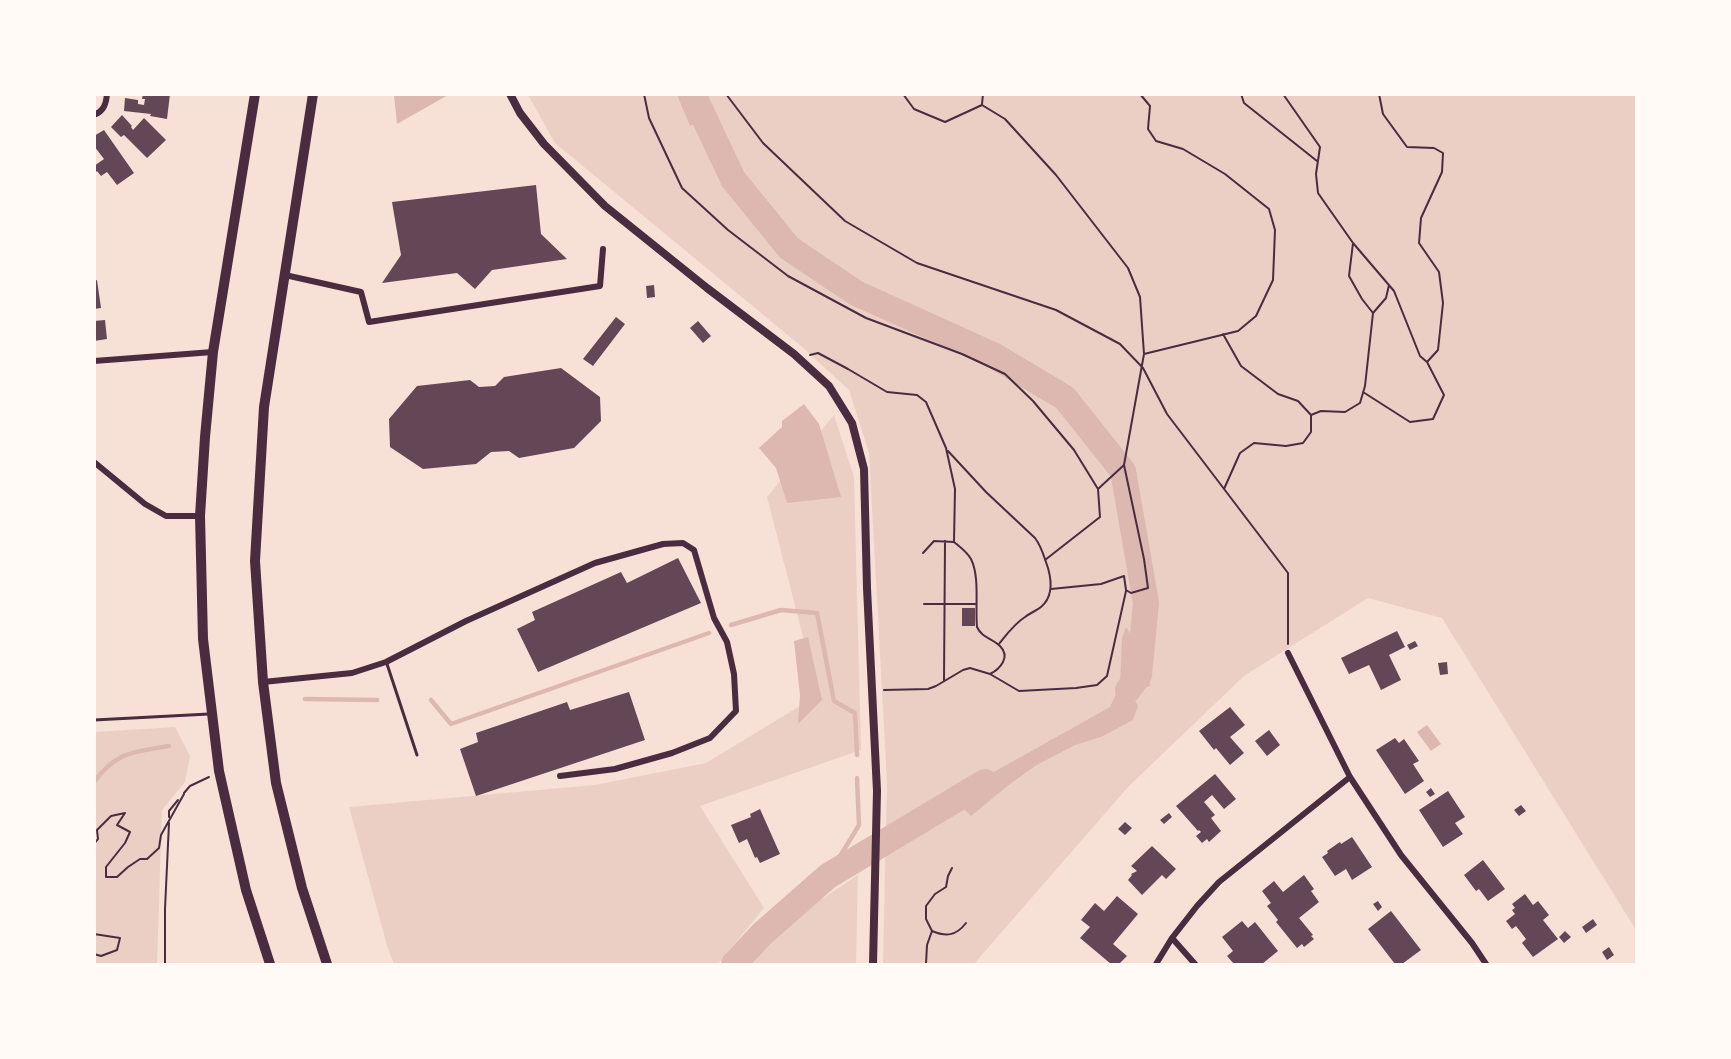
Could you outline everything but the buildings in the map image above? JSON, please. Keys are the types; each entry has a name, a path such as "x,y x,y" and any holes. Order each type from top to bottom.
{"highway":[{"path":"255,94 213,352 200,516 203,639 219,771 246,890 270,964"},
{"path":"313,94 264,407 255,561 263,682 276,783 302,888 327,964"}],"street":[{"path":"94,115 99,113 106,104 107,94"},
{"path":"510,94 520,113 544,144 605,206 798,357 829,386 852,423 864,469 867,588 878,791 873,964"},
{"path":"285,275 361,292 369,322 600,286 603,249"},
{"path":"94,361 213,352"},
{"path":"94,462 136,497 166,516 200,516"},
{"path":"263,682 352,673 386,662 466,621 595,563 663,544 683,543 694,550 714,618 727,642 734,674 736,711 710,738 672,753 615,769 560,776"},
{"path":"1288,653 1350,777 1401,855 1472,943 1486,964"},
{"path":"1156,964 1197,906 1219,882 1350,777"},
{"path":"1173,938 1195,964"}],"lane":[{"path":"386,662 417,755"},
{"path":"94,720 211,714"}],"path":[{"path":"644,94 649,118 682,188 728,230 788,276 866,318 963,354 1005,374 1033,401 1074,450 1098,489 1101,517 1045,560"},
{"path":"726,94 763,143 845,221 917,263 1056,310 1120,344 1143,368 1167,414 1288,573 1288,653"},
{"path":"903,94 914,109 945,122 982,105"},
{"path":"982,105 983,94"},
{"path":"1140,94 1150,106 1148,129 1156,141 1183,149 1216,169 1269,209 1275,230 1273,280 1256,316 1238,331 1144,354"},
{"path":"1241,94 1244,103 1318,162"},
{"path":"1283,94 1320,147 1316,174 1318,193 1353,243 1394,291 1420,356 1427,362 1444,395 1433,419 1410,422 1364,392"},
{"path":"1379,94 1383,114 1407,147 1434,148 1443,153 1442,172 1421,219 1419,243 1439,272 1443,303 1438,350 1427,362"},
{"path":"982,105 1005,119 1056,175 1128,268 1140,297 1143,368 1124,465 1148,588 1131,592 1126,590"},
{"path":"1353,243 1349,276 1362,300 1373,313"},
{"path":"1311,415 1321,411 1345,412 1360,403 1364,392 1373,313 1386,298 1389,285"},
{"path":"1223,334 1241,366 1278,394 1298,401 1311,415 1311,432 1303,443 1286,446 1254,443 1240,453 1224,489"},
{"path":"798,357 818,353 887,392 917,394 926,402 946,448 955,489 954,542"},
{"path":"946,448 986,492 1035,538 1041,546 1050,575 1051,589 1048,599 1042,606 1024,617 998,645"},
{"path":"1098,489 1124,465"},
{"path":"923,553 934,541 954,542 966,553 973,566 977,627 1004,653 1002,665 990,674"},
{"path":"944,681 945,542"},
{"path":"872,691 928,689 970,668 990,674 1019,691 1097,685 1107,676 1126,590 1124,576 1101,584 1051,589"},
{"path":"924,604 976,604"},
{"path":"165,964 169,811 190,786 219,771"},
{"path":"94,844 98,839 97,830 111,816 125,813 117,825 130,832 125,843 106,867 106,877 117,877 140,859 147,859 159,848 161,835 169,819"},
{"path":"952,868 946,887 935,894 926,906 926,919 932,931 941,935 952,935 961,930 966,923"},
{"path":"926,964 927,945 932,931"},
{"path":"94,934 120,938 117,950 101,956 94,954"}],"shaded area":[{"path":"394,94 448,95 397,124"},
{"path":"528,95 1636,95 1636,930 1442,618 1368,598 1244,676 1128,787 974,964 883,964 887,782 869,453 849,390 801,346 555,143"},
{"path":"677,95 705,95 712,118 690,126"},
{"path":"804,404 819,424 841,497 787,503 776,468 759,448 782,427 782,421"},
{"path":"834,415 854,477 861,750 700,806 764,908 718,964 394,964 349,807 595,785 706,763 818,695 767,497"},
{"path":"1126,627 1131,635 1133,648 1149,671 1150,686 1140,690 1133,697 1138,706 1133,720 1101,737 1075,745 1035,766 971,816 951,796 1110,707 1120,685 1122,638"},
{"path":"808,637 822,700 798,724 800,695 794,641"},
{"path":"1427,725 1441,744 1431,751 1417,732"},
{"path":"175,727 190,756 185,782 162,810 157,964 95,964 95,732"},
{"path":"858,875 856,964 742,964 813,905"}],"waterway":[{"path":"693,94 733,179 789,248 856,293 993,355 1065,398 1123,471 1146,603 1139,675 1128,690"},
{"path":"731,625 781,610 817,613 834,701 855,713 857,755"},
{"path":"431,700 451,724 709,633"},
{"path":"305,699 377,700"},
{"path":"94,782 110,764 127,755 169,746"},
{"path":"828,876 859,825 857,778"},
{"path":"734,964 762,934 828,876 985,782"}]}
